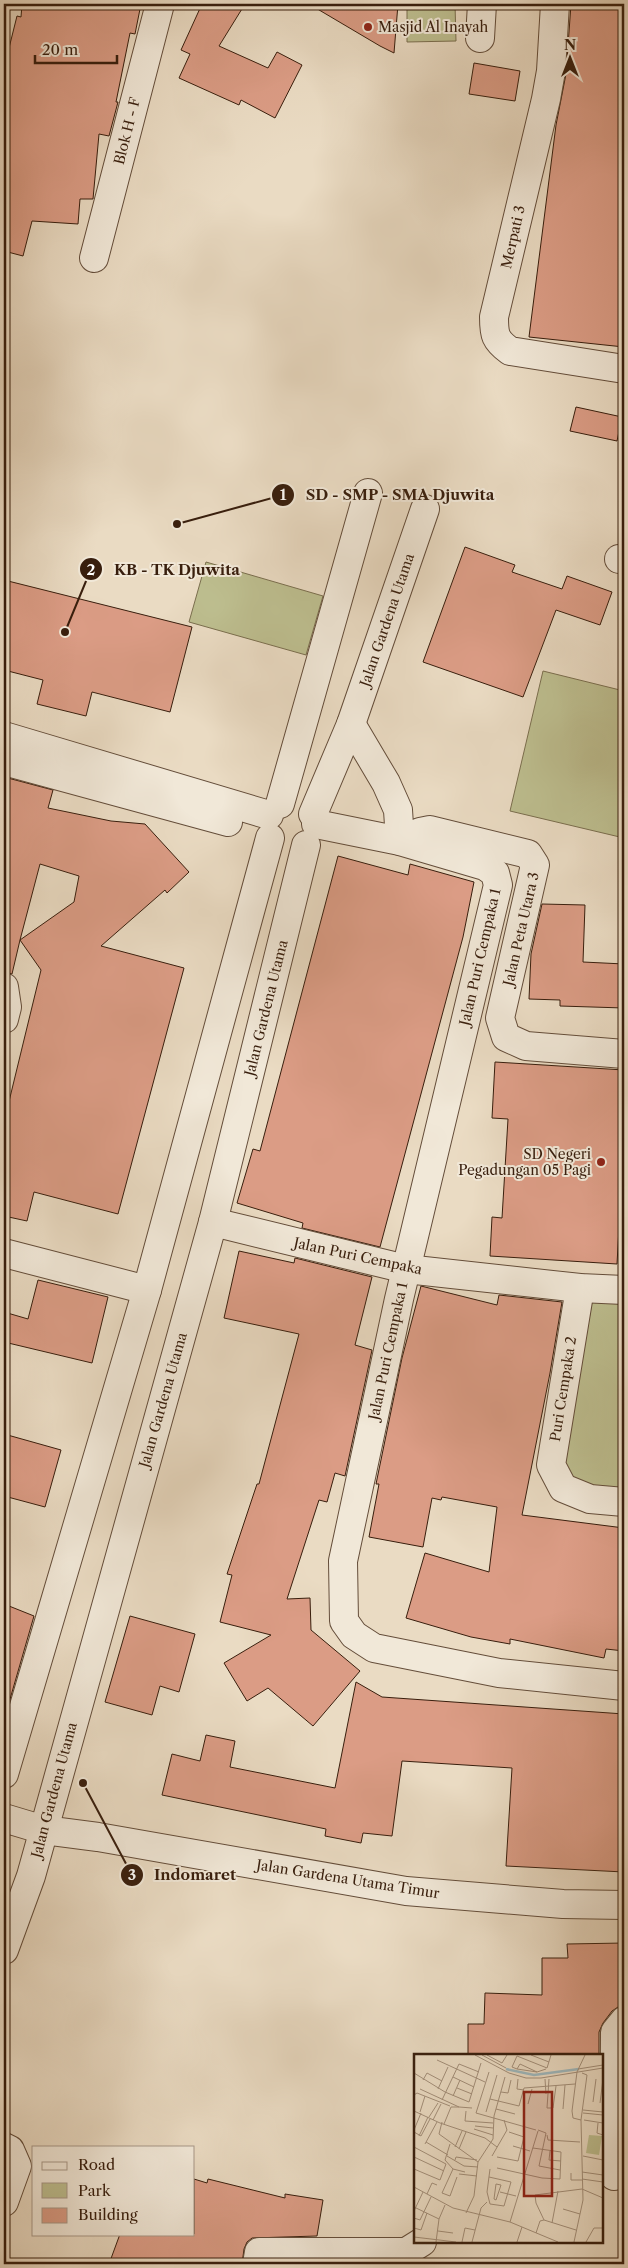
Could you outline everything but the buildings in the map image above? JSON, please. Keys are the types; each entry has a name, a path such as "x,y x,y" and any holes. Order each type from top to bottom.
{"street":[{"name":"Blok H - F","path":"94,258 160,4"},
{"path":"480,38 482,4"},
{"name":"Merpati 3","path":"555,4 551,71 546,99 494,317 494,332 499,342 510,351 624,369"},
{"path":"4,1774 147,1290 272,822 368,493"},
{"name":"Jalan Gardena Utama","path":"4,1950 31,1876 213,1222 312,828 351,724 425,509"},
{"path":"351,724 386,783 410,844"},
{"path":"4,736 272,822 283,848 291,850 312,828 302,803 294,801 272,822"},
{"path":"4,761 272,822"},
{"name":"Jalan Puri Cempaka 1","path":"312,828 410,844 485,866 495,873 498,885 406,1269 343,1561 344,1621 354,1635 374,1648 499,1673 624,1686"},
{"name":"Jalan Peta Utara 3","path":"410,844 420,832 430,830 528,854 535,865 500,1018 506,1037 526,1046 624,1054"},
{"path":"4,987 7,1007 4,1019"},
{"name":"Jalan Puri Cempaka","path":"213,1222 406,1269 580,1288 624,1290"},
{"path":"4,1253 147,1290"},
{"name":"Puri Cempaka 2","path":"580,1288 551,1464 563,1488 590,1499 624,1502"},
{"name":"Jalan Gardena Utama Timur","path":"4,1818 44,1830 98,1837 406,1891 563,1904 624,1905"},
{"path":"613,2176 615,2032 624,2021"},
{"path":"4,2147 10,2150 17,2166 4,2202"},
{"path":"258,2258 406,2252 420,2243"}],"green space":[{"path":"407,4 455,4 456,41 407,42"},
{"path":"206,562 323,596 306,655 189,622"},
{"path":"543,671 624,691 624,838 510,811"},
{"path":"593,1296 624,1298 624,1491 568,1481 564,1466"}],"place":[{"name":"Masjid Al Inayah","path":"368,27"},
{"name":"SD - SMP - SMA Djuwita","path":"177,524"},
{"name":"KB - TK Djuwita","path":"65,632"},
{"name":"SD Negeri Pegadungan 05 Pagi","path":"601,1162"},
{"name":"Indomaret","path":"83,1783"}]}
